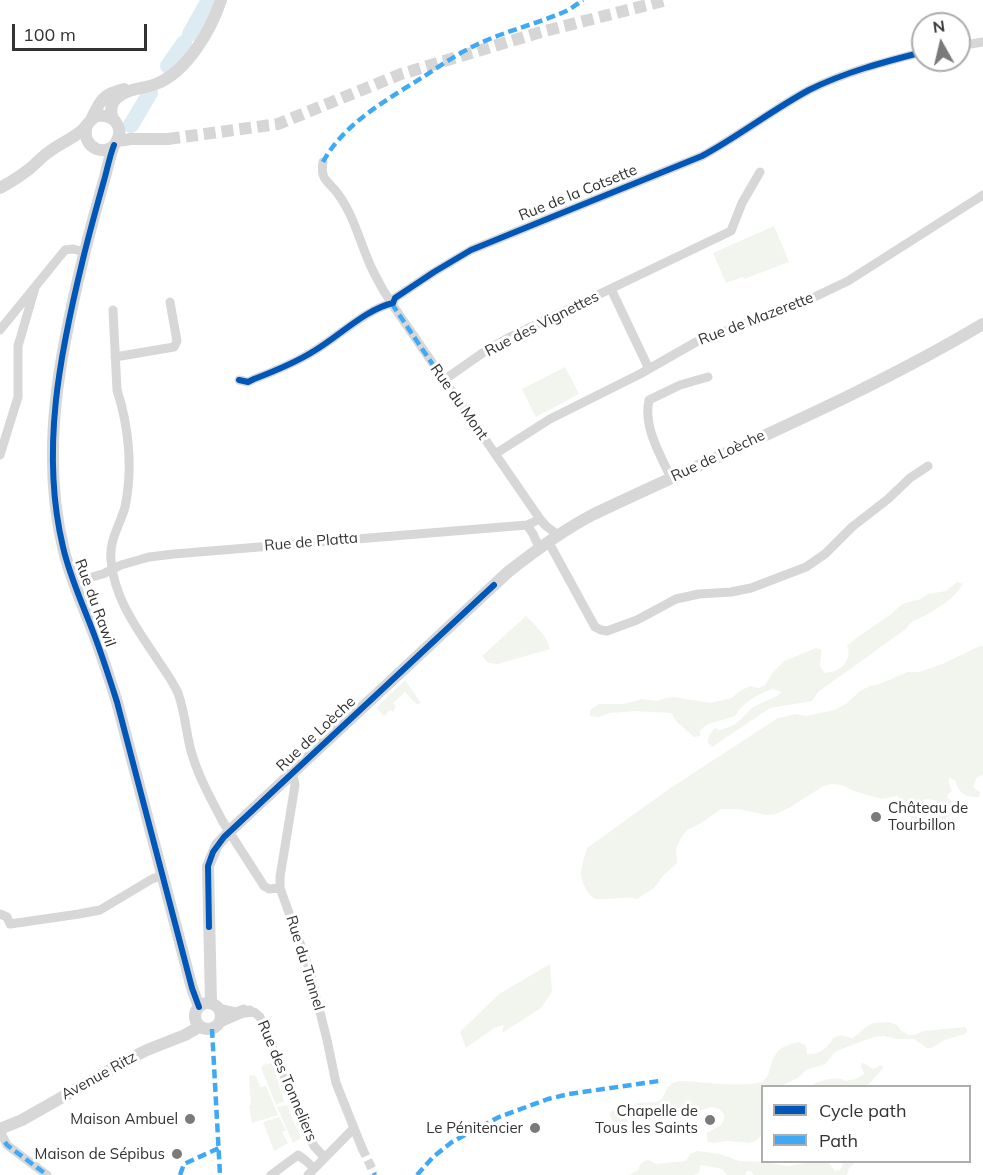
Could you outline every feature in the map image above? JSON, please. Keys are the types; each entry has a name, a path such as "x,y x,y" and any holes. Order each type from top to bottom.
{"street":[{"path":"116,143 119,135 111,108 116,98 125,92 168,78 187,61 210,26 220,0"},
{"name":"Rue de la Cotsette","path":"239,380 248,382 314,351 379,307 393,303 396,298 415,285 471,250 702,156 794,99 831,80 911,55"},
{"path":"91,146 85,135 97,105 106,95 149,86"},
{"path":"0,188 101,116 165,139 131,139 116,143 106,150 98,150 77,141 67,141"},
{"name":"Rue du Rawil","path":"116,143 98,200 74,295 60,364 53,442 53,483 63,548 114,693 192,988 209,1006"},
{"name":"Rue du Rawil","path":"91,146 98,157 100,168 98,200"},
{"name":"Rue du Mont","path":"323,162 324,179 339,195 359,235 373,272 387,297 546,526 548,541"},
{"name":"Rue des Vignettes","path":"444,380 508,338 731,231 742,203 760,171"},
{"name":"Rue de Mazerette","path":"495,454 550,419 649,369 701,339 806,301 848,281 983,195"},
{"path":"0,330 65,250 85,252"},
{"path":"0,455 18,397 18,346 35,288"},
{"path":"611,289 649,369"},
{"path":"115,357 174,347 177,341 170,302"},
{"path":"113,310 117,390 121,402 130,465 124,508 112,544 110,556 112,569 125,609 177,692 192,753 213,804 264,886 269,889 280,888"},
{"name":"Rue de Loèche","path":"209,1006 211,955 207,874 217,845 494,585 548,541 594,514 859,391 983,324"},
{"path":"671,478 650,433 647,407 649,400 680,384 708,377"},
{"path":"526,499 527,525 533,534 548,541 595,627 607,631 637,620 676,599 762,585 806,567 825,554 910,478 928,466"},
{"name":"Rue de Platta","path":"74,582 149,557 527,525 540,519"},
{"name":"Rue du Tunnel","path":"291,774 295,785 280,888 311,976 336,1083 362,1148"},
{"path":"0,914 7,917 10,924 100,909 163,875"},
{"path":"209,1006 221,1014 220,1023 212,1029 199,1027 195,1019 196,1010 209,1006"},
{"name":"Rue des Tonneliers","path":"209,1006 236,1012 255,1007 220,1023"},
{"name":"Rue des Tonneliers","path":"246,1013 254,1012 260,1017 301,1119 314,1146 324,1157"},
{"name":"Avenue Ritz","path":"0,1130 22,1120 131,1058 199,1027"},
{"path":"271,1175 298,1155 305,1160 311,1172 354,1128"},
{"path":"0,1130 7,1145 47,1175"}],"shaded area":[{"path":"774,226 789,262 744,279 743,277 726,283 713,253"},
{"path":"565,367 579,394 536,417 522,389"},
{"path":"957,582 963,584 947,602 912,622 906,629 818,692 812,701 770,708 712,747 708,739 715,728 720,730 734,725 752,708 782,692 773,689 756,696 735,716 708,724 700,730 700,736 694,737 677,722 671,713 635,711 610,713 599,717 590,716 590,710 599,704 624,704 642,699 657,701 674,697 710,703 732,698 750,686 759,688 765,685 784,661 816,648 822,650 820,662 825,673 835,671 847,661 849,654 847,646 902,604 921,599 928,594 946,591"},
{"path":"526,616 544,635 550,649 498,664 488,663 482,656"},
{"path":"983,646 983,775 977,777 973,787 980,792 979,797 963,793 955,780 949,778 952,791 947,798 960,805 960,810 932,829 924,830 925,822 929,816 937,818 941,815 943,808 939,801 923,800 925,808 919,816 918,825 912,821 905,804 897,796 882,799 842,785 831,784 775,814 766,815 737,809 721,809 687,830 676,848 677,863 654,888 637,899 598,899 591,896 586,889 581,872 587,848 672,787 778,718 796,714 806,716 834,710 870,686 908,672 919,672 940,665"},
{"path":"405,680 421,703 416,704 405,692 393,703 396,706 393,712 390,710 384,716 376,708"},
{"path":"550,964 552,992 541,1008 502,1033 504,1025 494,1028 466,1048 460,1032 499,994"},
{"path":"889,1022 897,1025 901,1031 909,1035 964,1027 967,1032 931,1048 927,1048 914,1039 874,1037 836,1051 825,1064 806,1070 798,1078 783,1085 761,1085 761,1136 750,1143 708,1142 707,1133 722,1124 724,1119 724,1114 719,1109 711,1107 686,1112 629,1111 626,1114 628,1125 622,1127 615,1125 609,1114 638,1103 657,1102 662,1099 668,1087 678,1081 735,1085 763,1081 776,1054 787,1045 799,1042 806,1046 807,1054 814,1054 820,1052 836,1037 842,1035 853,1038 873,1023"},
{"path":"272,1063 284,1101 276,1105 261,1068 263,1065"},
{"path":"862,1063 873,1068 880,1065 884,1067 868,1085 812,1085 828,1079 846,1081 855,1079 864,1074"},
{"path":"255,1075 260,1087 266,1086 278,1115 252,1123 249,1106 251,1105 249,1076"},
{"path":"287,1105 301,1138 293,1143 277,1107"},
{"path":"279,1117 286,1130 282,1132 288,1143 274,1151 263,1122"},
{"path":"697,1151 720,1154 739,1161 787,1166 829,1163 835,1171 840,1170 844,1163 855,1163 849,1168 847,1175 754,1175 751,1171 747,1171 745,1175 727,1175 722,1169 702,1165 699,1173 694,1175 629,1175 638,1170 641,1163 645,1161 656,1164 686,1161 690,1154"}],"waterway":[{"path":"190,34 209,0"},
{"path":"168,66 184,43"},
{"path":"131,125 150,93"}],"tunnel":[{"path":"168,139 278,124 401,74 541,32 667,0"},
{"path":"362,1148 374,1173"}],"marked path":[{"path":"323,162 332,148 354,124 395,94 450,59 489,39 564,12 583,0"},
{"path":"393,303 435,368"},
{"path":"212,1029 220,1175"},
{"path":"417,1175 433,1157 452,1142 499,1117 548,1099 569,1094 659,1081"},
{"path":"5,1142 47,1175"},
{"path":"180,1175 184,1164 219,1148"}],"cycle path":[{"path":"239,380 248,382 307,355 362,317 393,303 395,298 471,250 702,156 809,90 865,68 911,55"},
{"path":"114,145 83,259 60,366 53,438 56,511 69,570 117,702 192,988 199,1007"},
{"path":"209,927 208,866 213,852 224,837 494,585"}],"place":[{"name":"Château de Tourbillon","path":"876,817"},
{"name":"Maison Ambuel","path":"190,1119"},
{"name":"Chapelle de Tous les Saints","path":"710,1120"},
{"name":"Le Pénitencier","path":"535,1128"},
{"name":"Maison de Sépibus","path":"177,1154"}]}
